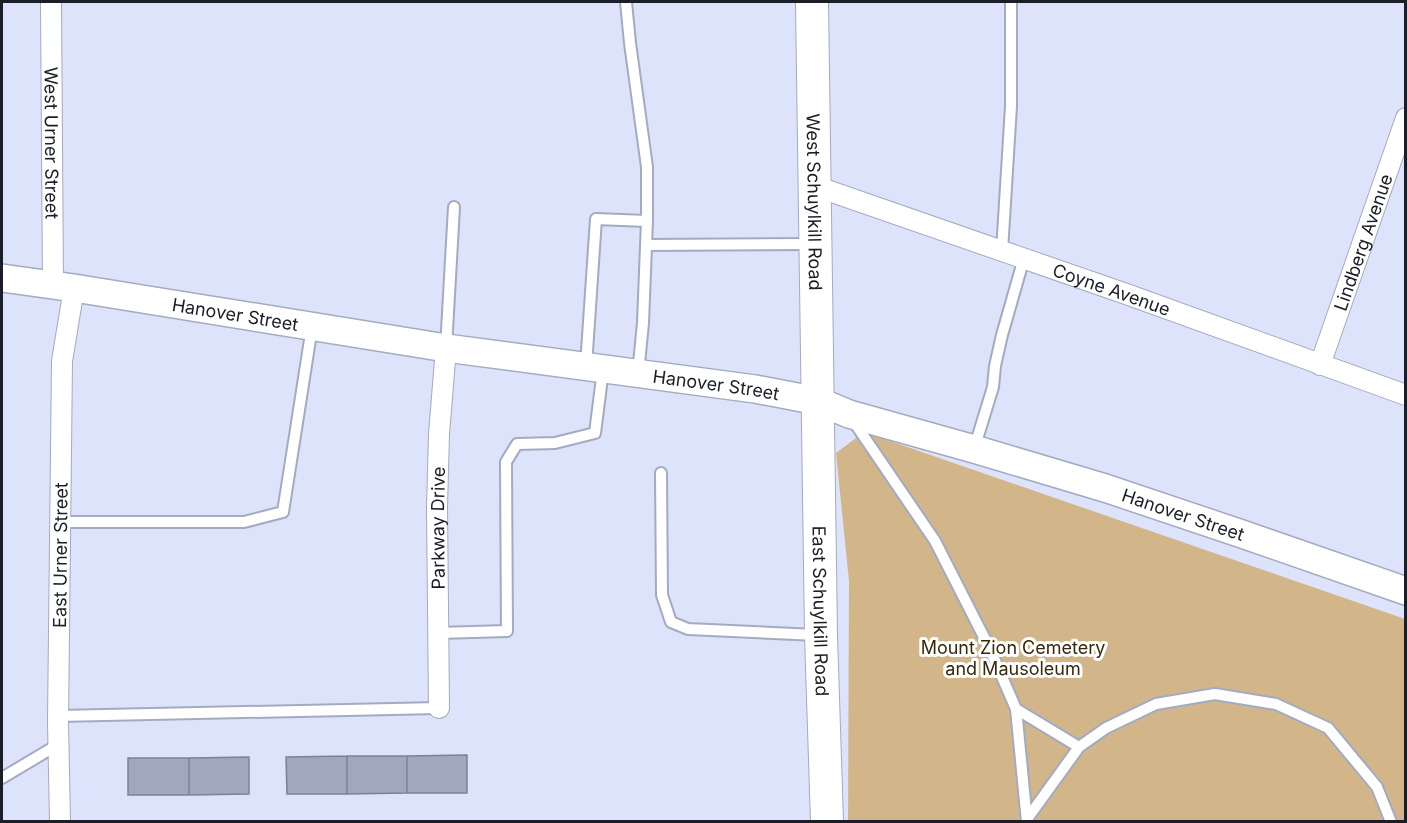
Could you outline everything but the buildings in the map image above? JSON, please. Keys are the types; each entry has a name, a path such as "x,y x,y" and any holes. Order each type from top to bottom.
{"main road":[{"name":"West Schuylkill Road","path":"812,2 818,401"},
{"name":"Hanover Street","path":"2,278 446,348 755,389 818,401 849,414 974,449 1147,502 1406,591"},
{"name":"East Schuylkill Road","path":"818,401 826,822"}],"street":[{"name":"West Urner Street","path":"51,2 64,287"},
{"name":"Lindberg Avenue","path":"1320,365 1406,118"},
{"name":"Coyne Avenue","path":"815,186 1129,295 1406,395"},
{"name":"East Urner Street","path":"60,822 58,716 64,287"},
{"name":"Parkway Drive","path":"439,708 438,455 446,348"}],"lane":[{"path":"626,2 647,167 646,245 638,374"},
{"path":"1002,251 1011,106 1011,2"},
{"path":"446,348 454,207"},
{"path":"438,633 507,631 506,462 518,444 555,443 595,433 596,219 646,221"},
{"path":"646,245 815,244"},
{"path":"974,449 993,387 1002,335 1024,258"},
{"path":"61,522 244,522 283,512 312,327"},
{"path":"849,414 935,541 989,647 1016,709 1027,820"},
{"path":"661,473 662,595 671,622 688,629 821,635"},
{"path":"1027,820 1079,747 1106,728 1156,704 1215,694 1276,704 1328,728 1377,787 1391,822"},
{"path":"58,716 439,708"},
{"path":"1016,709 1079,747"},
{"path":"2,778 59,744"}],"green space":[{"name":"Mount Zion Cemetery and Mausoleum","path":"864,432 1405,619 1405,821 848,821 849,581 836,453"}]}
